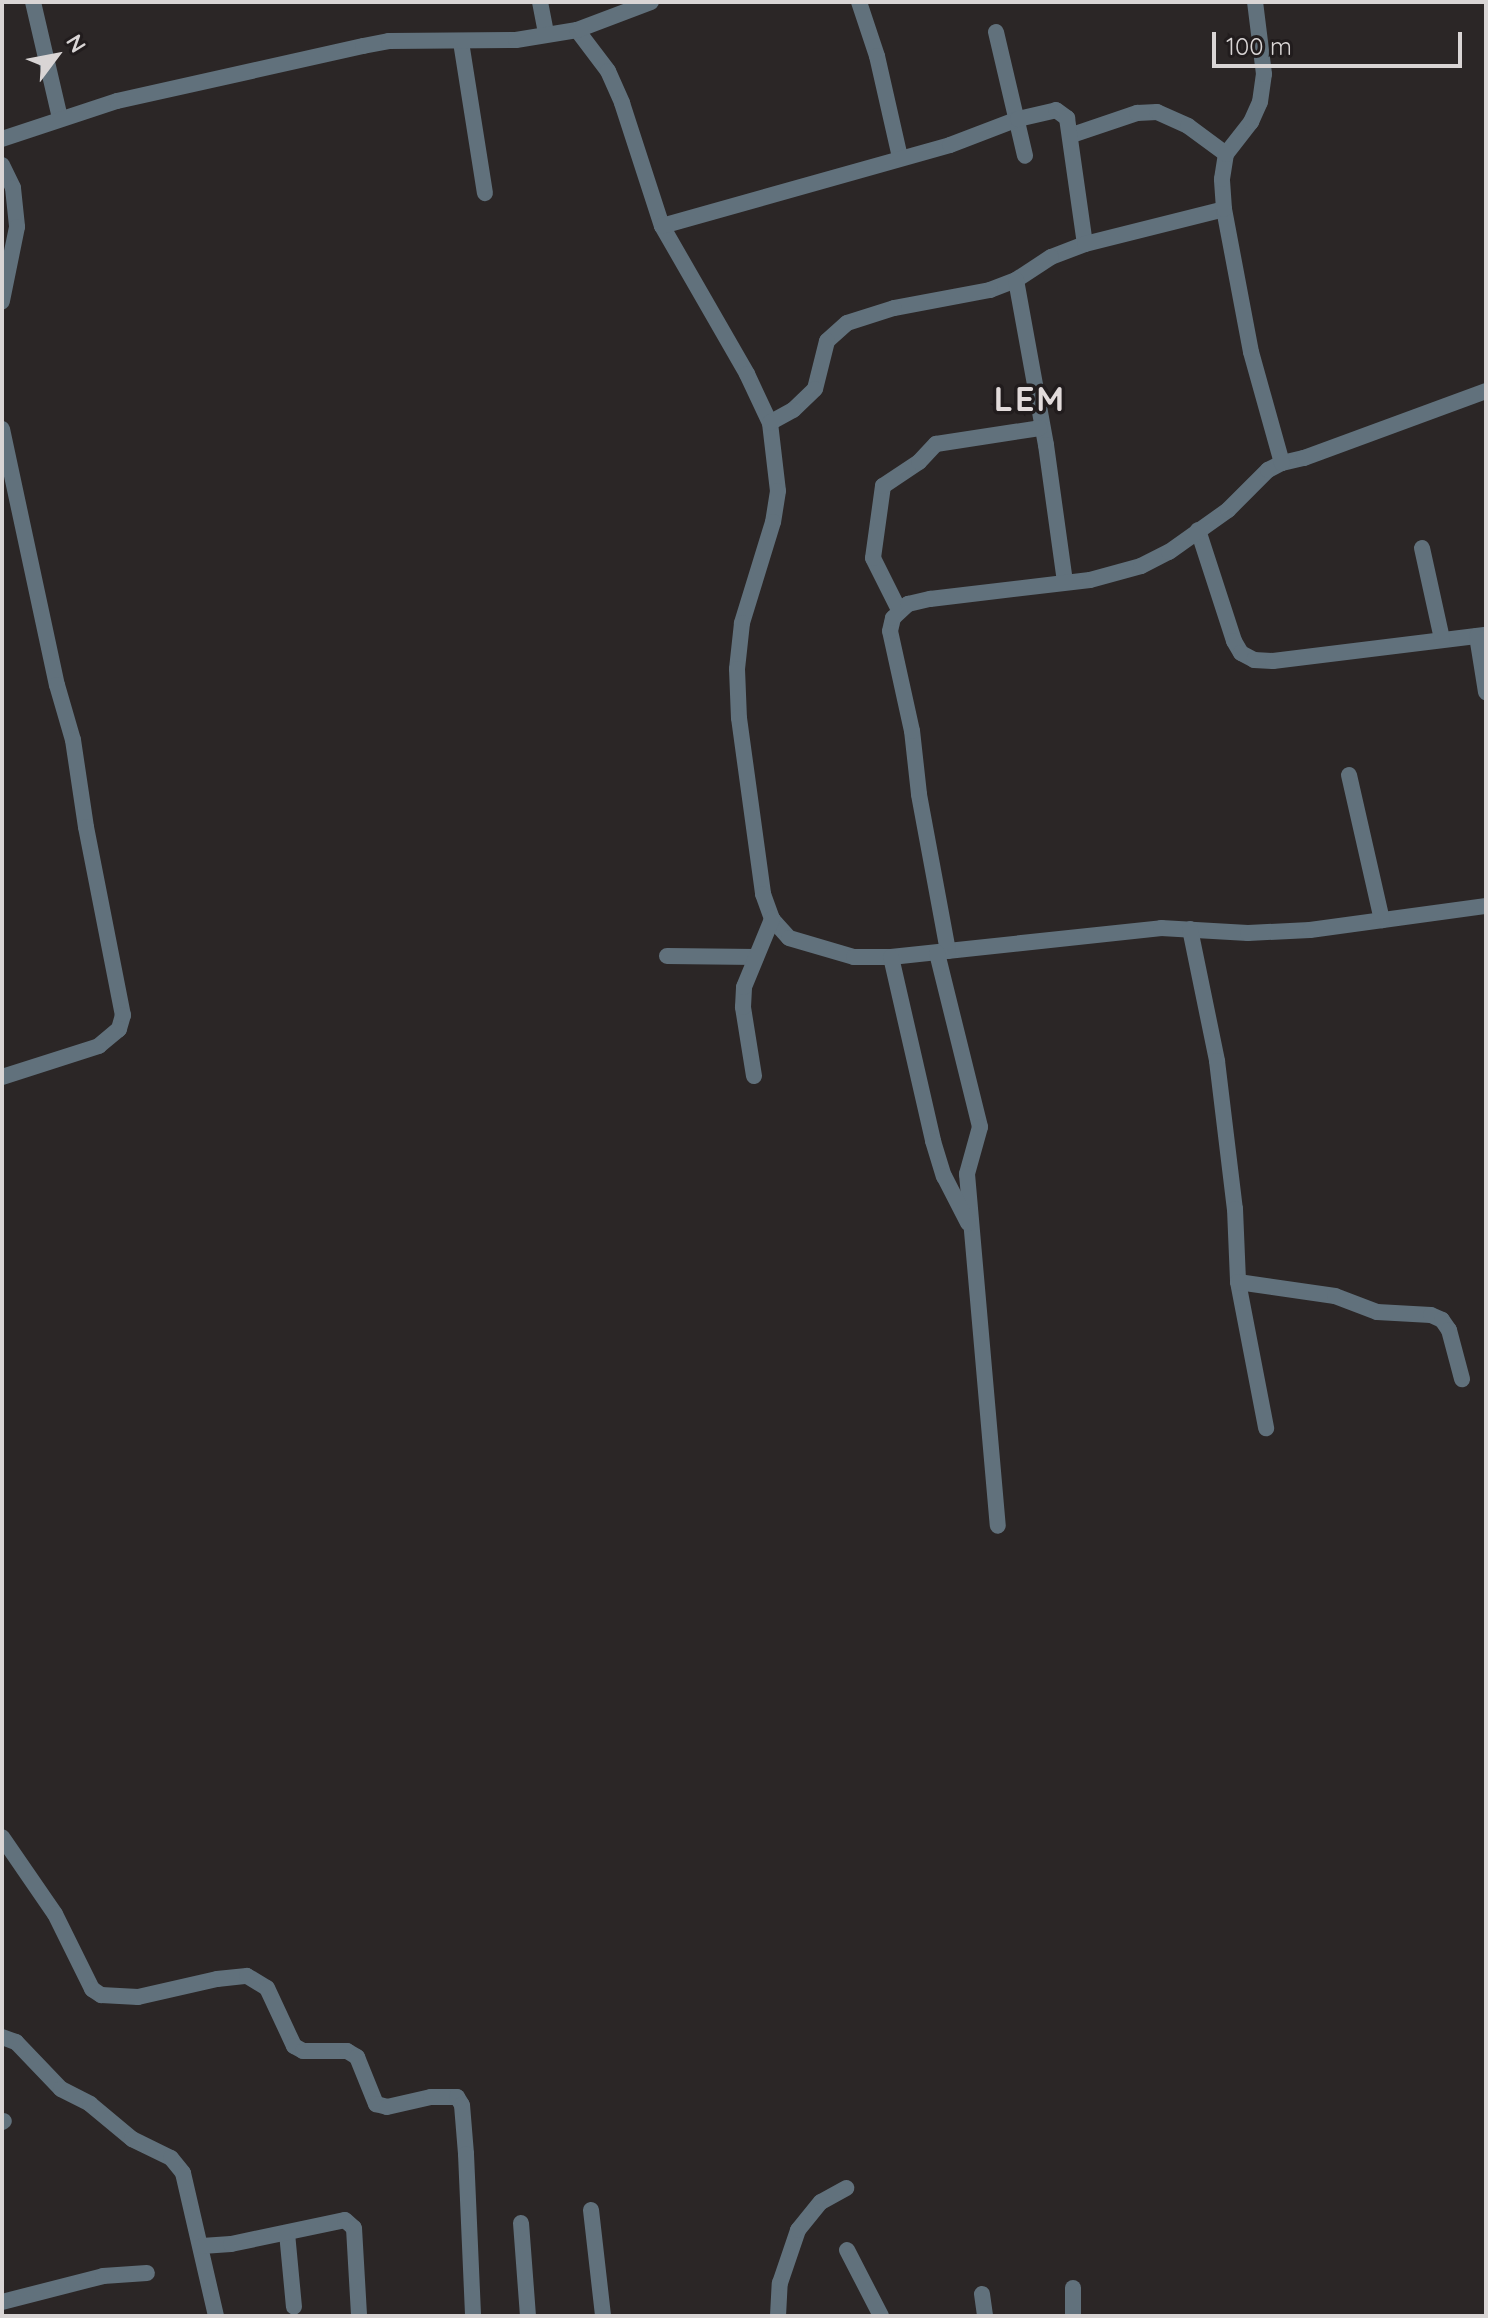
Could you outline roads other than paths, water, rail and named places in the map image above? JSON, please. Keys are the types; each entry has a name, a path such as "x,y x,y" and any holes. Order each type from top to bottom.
{"street":[{"path":"33,2 60,118"},
{"path":"540,2 546,34"},
{"path":"2,139 60,118 217,77 363,46 389,41 516,40 577,30 651,2"},
{"path":"859,2 877,56 900,157"},
{"path":"1255,2 1264,74 1260,102 1251,122 1226,154 1222,179 1224,209 1251,352 1282,463"},
{"path":"577,30 608,71 622,103 662,226 747,374 770,423 778,491 773,522 742,623 737,669 739,718 763,894 772,919 789,938 854,957 891,957 1108,931 1190,929 1248,933 1486,906"},
{"path":"996,32 1025,156"},
{"path":"461,42 485,193"},
{"path":"662,226 950,145 1018,119 1061,111 1067,118 1072,135 1085,244"},
{"path":"1072,135 1137,113 1157,112 1188,126 1226,154"},
{"path":"2,165 13,188 17,227 2,301"},
{"path":"770,423 793,410 815,389 827,341 861,315 990,290 1016,280 1051,257 1085,244 1224,209"},
{"path":"1016,280 1040,428 1046,445 1065,582"},
{"path":"998,1526 967,1174 980,1127 978,1108 943,952 912,731 890,631 899,610 908,604 953,595 1090,580 1141,566 1228,510 1268,470 1486,391"},
{"path":"899,610 873,558 883,486 919,462 936,444 1040,428"},
{"path":"2,429 57,685 73,740 86,827 123,1015 119,1029 99,1046 2,1077"},
{"path":"1198,530 1234,641 1241,653 1254,660 1273,661 1481,636 1486,692"},
{"path":"1422,548 1442,639"},
{"path":"1349,775 1382,920"},
{"path":"754,1076 743,1007 744,987 772,919"},
{"path":"1190,929 1227,1127 1238,1282 1266,1428"},
{"path":"667,956 756,957"},
{"path":"891,957 933,1141 944,1176 970,1228"},
{"path":"1238,1282 1335,1296 1377,1312 1431,1315 1442,1320 1449,1330 1462,1379"},
{"path":"2,1837 61,1924 92,1989 101,1995 138,1997 217,1979 247,1976 267,1988 294,2046 303,2051 347,2051 357,2057 376,2104 387,2107 431,2097 457,2097 462,2105 466,2154 473,2316"},
{"path":"2,2037 16,2042 61,2089 90,2104 132,2139 171,2158 187,2183 216,2316"},
{"path":"778,2316 780,2283 798,2230 814,2208 846,2188"},
{"path":"591,2210 603,2316"},
{"path":"202,2246 287,2233 339,2221 350,2223 354,2228 359,2316"},
{"path":"521,2223 528,2316"},
{"path":"287,2233 294,2307"},
{"path":"847,2250 881,2316"},
{"path":"2,2302 103,2276 147,2273"},
{"path":"1073,2288 1073,2316"},
{"path":"982,2294 985,2316"}],"district":[{"name":"LEM","path":"1030,399"}]}
